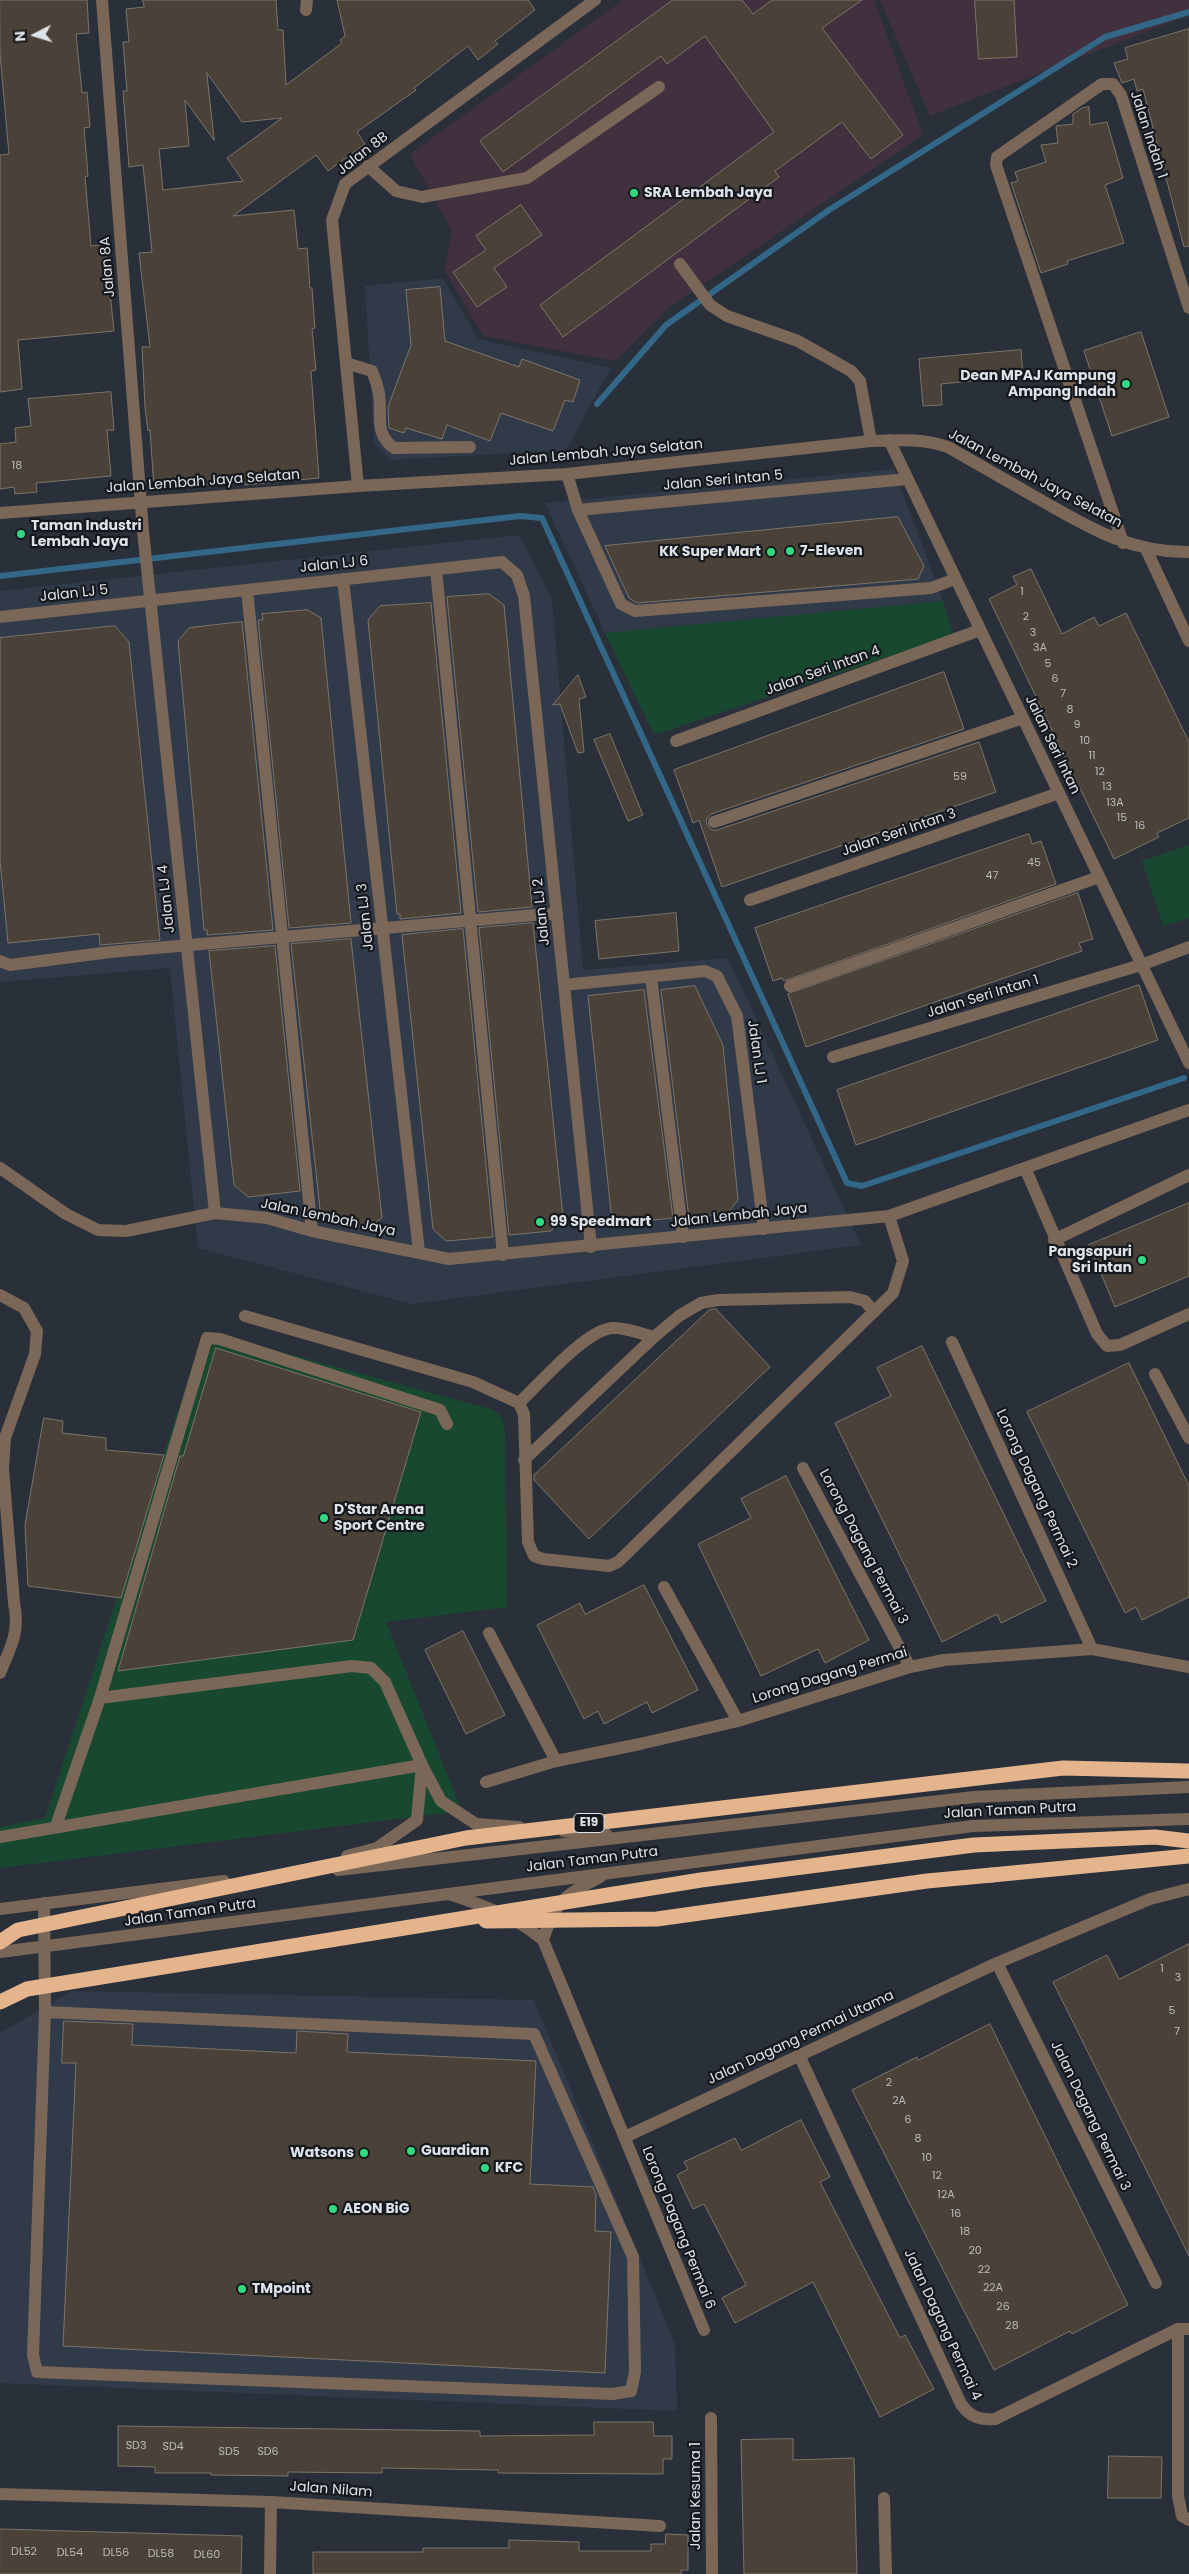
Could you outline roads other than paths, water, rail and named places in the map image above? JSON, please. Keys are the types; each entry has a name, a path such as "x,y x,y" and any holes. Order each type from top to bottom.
{"highway":[{"name":"E19","path":"0,1942 18,1930 466,1838 1063,1768 1189,1771"},
{"path":"0,2002 27,1988 701,1880 974,1845 1155,1837 1189,1841"},
{"path":"432,1922 658,1919 917,1882 1189,1856"}],"street":[{"name":"Jalan 8A","path":"102,0 148,582"},
{"name":"Jalan 8B","path":"358,486 332,220 345,184 595,0"},
{"name":"Jalan Indah 1","path":"1123,543 996,165 997,157 1003,151 1102,84 1113,84 1121,94 1189,308"},
{"path":"368,166 396,191 422,197 527,178 659,87"},
{"path":"680,264 710,306 727,316 798,341 851,371 860,381 872,441"},
{"path":"346,363 372,372 379,395 378,416 381,433 386,442 394,448 470,447"},
{"name":"Jalan Seri Intan","path":"888,440 1189,1063"},
{"name":"Jalan Lembah Jaya Selatan","path":"0,513 358,486 567,474 872,441 930,441 948,447 1095,532 1123,543 1146,548 1189,552"},
{"path":"567,474 578,510 621,604 635,611 931,588 955,579"},
{"name":"Jalan Seri Intan 5","path":"578,510 907,479"},
{"path":"1146,548 1189,641"},
{"name":"Jalan LJ 6","path":"150,600 502,562 516,575"},
{"path":"436,569 503,1255"},
{"name":"Jalan LJ 2","path":"516,575 524,596 591,1246"},
{"name":"Jalan LJ 3","path":"344,579 419,1252"},
{"name":"Jalan LJ 4","path":"148,582 215,1213"},
{"path":"247,590 312,1231"},
{"name":"Jalan LJ 5","path":"0,617 150,600"},
{"name":"Jalan Seri Intan 4","path":"676,741 980,630"},
{"path":"714,822 1023,718"},
{"name":"Jalan Seri Intan 3","path":"750,900 1059,793"},
{"path":"790,986 1100,877"},
{"path":"0,961 10,965 110,952 557,913"},
{"name":"Jalan Seri Intan 1","path":"833,1058 1141,964 1189,947"},
{"name":"Jalan LJ 1","path":"564,985 705,972 717,976 736,1016 764,1229"},
{"path":"651,977 683,1237"},
{"name":"Jalan Lembah Jaya","path":"0,1168 66,1214 98,1230 126,1231 215,1213 267,1218 312,1231 449,1259 889,1216 1189,1110"},
{"path":"1025,1168 1054,1240 1097,1334 1107,1346 1120,1345 1189,1314"},
{"path":"1054,1240 1189,1175"},
{"path":"245,1316 473,1382 519,1403 524,1414 528,1542 534,1556 543,1559 609,1566 618,1562 893,1293 903,1261 889,1216"},
{"path":"0,1295 24,1308 37,1331 34,1354 5,1438 3,1470 14,1603 18,1622 13,1643 0,1673"},
{"path":"524,1460 654,1337 679,1316 701,1303 718,1300 850,1297 865,1301 874,1312"},
{"path":"519,1403 588,1338 602,1330 614,1328 654,1337"},
{"path":"56,1826 100,1698 207,1338 220,1339 440,1410 447,1424"},
{"name":"Lorong Dagang Permai 2","path":"952,1342 1092,1649"},
{"path":"1156,1374 1189,1438"},
{"name":"Lorong Dagang Permai 3","path":"803,1468 910,1667"},
{"path":"664,1587 738,1720"},
{"path":"489,1633 556,1761"},
{"name":"Lorong Dagang Permai","path":"486,1782 556,1761 640,1744 738,1720 910,1667 944,1660 1092,1649 1189,1667"},
{"path":"100,1698 352,1666 371,1668 384,1682 422,1765 441,1801 476,1824 635,1836"},
{"path":"0,1837 422,1765"},
{"path":"272,1876 377,1848 417,1820 422,1765"},
{"name":"Jalan Taman Putra","path":"0,1909 272,1876 367,1868 974,1797 1189,1787"},
{"name":"Jalan Taman Putra","path":"0,1952 445,1892 607,1874 973,1826 1189,1819"},
{"path":"543,1940 551,1915 566,1895 607,1874"},
{"name":"Jalan Dagang Permai Utama","path":"624,2137 997,1963 1150,1899 1189,1890"},
{"path":"445,1892 501,1912 524,1924 543,1940 624,2137"},
{"path":"44,1903 45,2012 33,2355 37,2372 613,2394 631,2391 635,2372 633,2257 534,2034 45,2012"},
{"name":"Jalan Dagang Permai 3","path":"997,1963 1156,2283"},
{"name":"Jalan Dagang Permai 4","path":"799,2055 960,2404 970,2414 982,2420 995,2419 1183,2329"},
{"name":"Lorong Dagang Permai 6","path":"624,2137 704,2330"},
{"path":"1183,2329 1178,2496 1186,2518"},
{"name":"Jalan Kesuma 1","path":"711,2418 712,2574"},
{"name":"Jalan Nilam","path":"0,2494 271,2502 660,2526"},
{"path":"884,2498 886,2574"},
{"path":"270,2574 271,2502"}],"waterway":[{"path":"597,404 666,325 829,210 1105,37 1189,12"},
{"path":"0,576 520,516 542,518 847,1183 862,1186 1184,1078"}],"place":[{"name":"SRA Lembah Jaya","path":"634,193"},
{"name":"Dean MPAJ Kampung Ampang Indah","path":"1126,384"},
{"name":"Taman Industri Lembah Jaya","path":"21,534"},
{"name":"7-Eleven","path":"790,551"},
{"name":"KK Super Mart","path":"771,552"},
{"name":"99 Speedmart","path":"540,1222"},
{"name":"Pangsapuri Sri Intan","path":"1142,1260"},
{"name":"D'Star Arena Sport Centre","path":"324,1518"},
{"name":"Guardian","path":"411,2151"},
{"name":"Watsons","path":"364,2153"},
{"name":"KFC","path":"485,2168"},
{"name":"AEON BiG","path":"333,2209"},
{"name":"TMpoint","path":"242,2289"}]}
